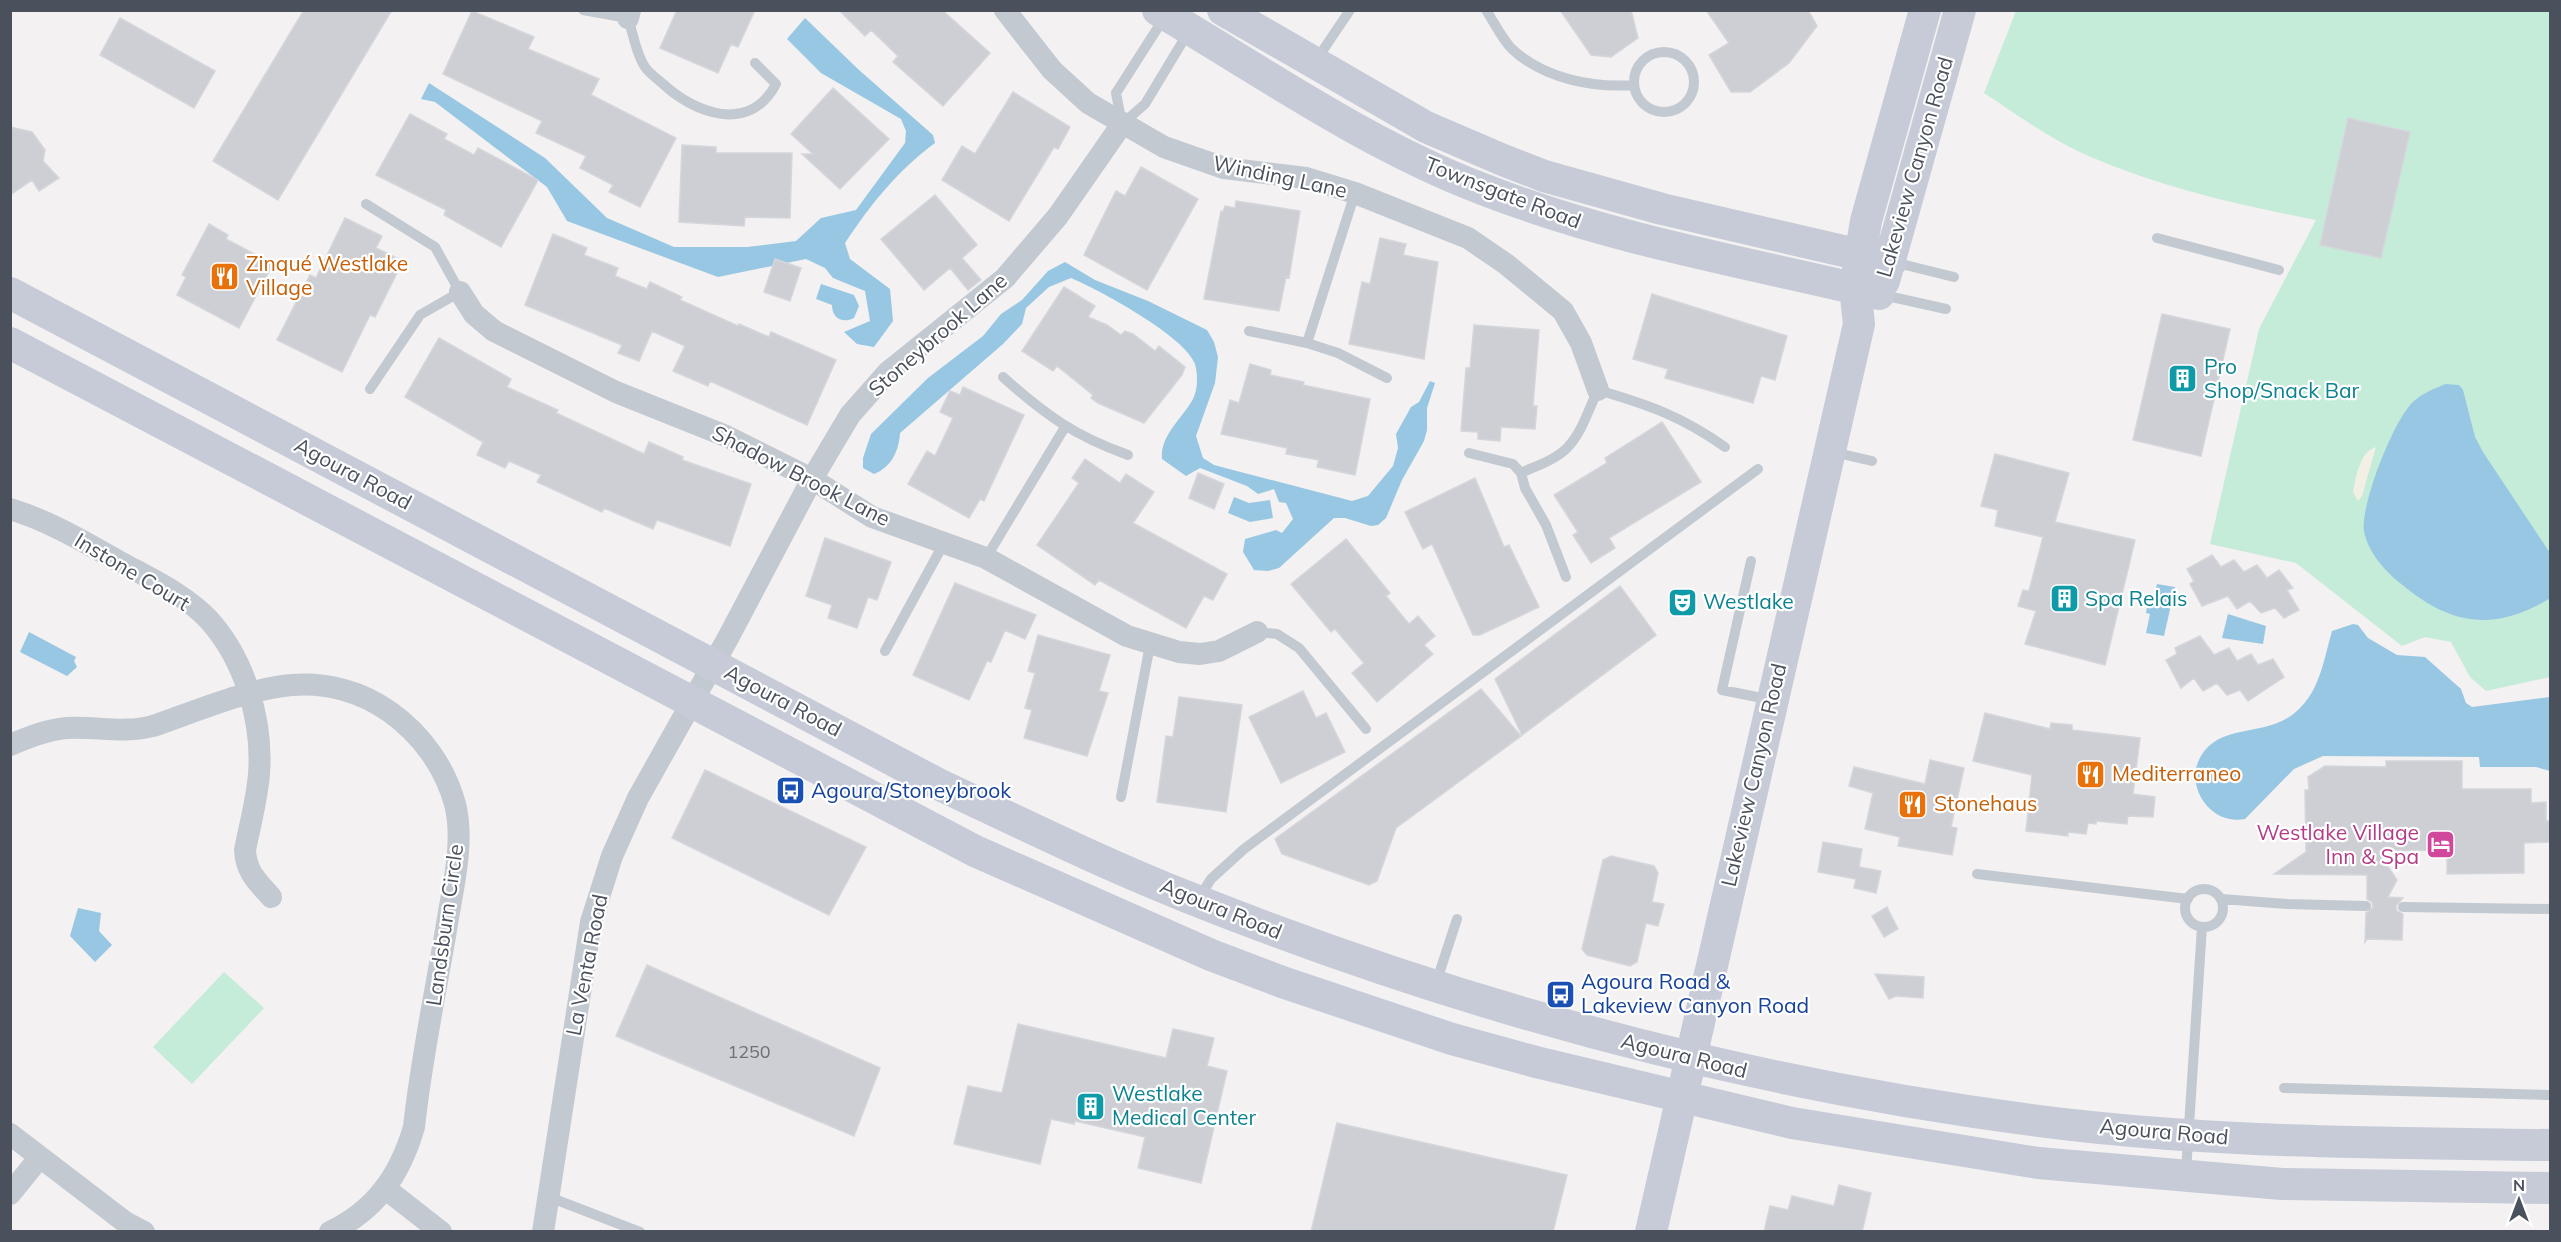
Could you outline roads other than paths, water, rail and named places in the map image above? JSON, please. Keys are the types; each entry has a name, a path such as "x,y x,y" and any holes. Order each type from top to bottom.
{"main road":[{"name":"Townsgate Road","path":"1223,10 1426,128 1463,145 1544,176 1662,209 1891,262"},
{"name":"Lakeview Canyon Road","path":"1867,291 1859,254 1866,221 1925,10"},
{"name":"Lakeview Canyon Road","path":"1651,1232 1689,1058 1867,291 1891,262 1929,114 1960,10"},
{"name":"Townsgate Road","path":"1171,18 1348,124 1412,158 1478,188 1542,212 1639,240 1867,291"},
{"path":"1171,18 1214,27 1288,70 1304,73 1313,64"},
{"name":"Agoura Road","path":"10,293 701,683 975,851 1211,955 1282,982 1452,1039 1792,1123 1918,1146 2038,1163 2185,1178 2282,1184 2550,1188"},
{"name":"Agoura Road","path":"10,343 701,683 746,684 938,784 1072,848 1197,901 1283,934 1435,986 1543,1020 1689,1058 1782,1079 1935,1106 2083,1126 2188,1135 2317,1143 2550,1145"}],"street":[{"name":"Winding Lane","path":"1005,10 1052,70 1088,103 1164,147 1224,168 1306,178 1355,193 1468,238 1506,264 1563,311 1581,342 1598,390"},
{"name":"Stoneybrook Lane","path":"701,683 812,478 850,415 888,372 1005,278 1058,216 1122,124"},
{"name":"Shadow Brook Lane","path":"460,292 474,314 494,331 616,392 726,436 812,478 872,517 986,558 1127,636 1150,645 1200,654 1219,651 1257,632"},
{"name":"Instone Court","path":"10,509 32,516 66,533 171,590 209,620 243,675 258,728 259,774 245,850 245,863 249,873 271,897"},
{"name":"La Venta Road","path":"543,1232 591,922 612,856 638,798 701,683"},
{"name":"Landsburn Circle","path":"10,746 39,733 67,728 125,730 148,727 250,695 291,685 317,685 370,698 402,721 424,743 437,762 455,803 457,850 414,1127 403,1160 386,1189 371,1206 350,1222 330,1232"},
{"path":"10,1134 125,1222 144,1232"},
{"path":"10,1194 40,1157"},
{"path":"386,1189 441,1232"}],"lane":[{"path":"583,10 629,14 645,67 674,95 712,113 735,116 759,105 771,93 776,84 768,73 755,63"},
{"path":"1313,64 1350,10"},
{"path":"1486,10 1512,48 1540,67 1565,78 1594,85 1634,85"},
{"path":"1122,124 1116,93 1171,18"},
{"name":"Stoneybrook Lane","path":"1122,124 1145,105 1171,18"},
{"path":"1655,54 1672,54 1684,60 1694,77 1691,96 1685,104 1669,113 1649,108 1641,102 1634,85 1639,66 1655,54"},
{"path":"1307,342 1355,193"},
{"path":"366,204 435,247 460,292 420,315 370,389"},
{"path":"2157,238 2279,270"},
{"path":"1891,262 1954,276"},
{"path":"1867,291 1946,309"},
{"path":"1249,331 1307,342 1338,353 1387,378"},
{"path":"1003,377 1042,412 1065,427 1128,455"},
{"path":"1521,473 1553,459 1567,448 1578,433 1598,390 1659,408 1694,425 1725,447"},
{"path":"986,558 1065,427"},
{"path":"1830,451 1872,461"},
{"path":"1469,453 1513,464 1521,473 1525,488 1546,525 1566,577"},
{"path":"1197,901 1211,879 1244,849 1758,469"},
{"path":"885,651 944,543"},
{"path":"1751,561 1722,690 1772,700"},
{"path":"1257,632 1277,634 1299,648 1366,729"},
{"path":"1121,797 1150,645"},
{"path":"1977,874 2188,899"},
{"path":"2221,899 2222,916 2214,924 2202,927 2187,917 2188,899 2195,892 2205,889 2221,899 2287,904 2366,906"},
{"path":"2403,907 2550,909"},
{"path":"1435,986 1457,919"},
{"path":"2185,1178 2202,927"},
{"path":"2284,1088 2550,1095"},
{"path":"549,1197 640,1232"}],"water":[{"path":"805,18 859,70 933,135 935,143 886,189 845,243 850,259 890,289 893,321 874,347 857,344 844,332 870,321 865,291 833,278 825,268 806,259 718,277 567,221 547,187 435,102 421,99 429,83 545,158 607,218 674,247 747,247 796,241 821,218 856,210 905,143 906,131 901,119 821,73 787,39"},
{"path":"1065,262 1095,280 1148,301 1207,330 1214,342 1218,357 1215,383 1196,436 1203,458 1214,465 1352,501 1368,496 1393,466 1398,448 1396,434 1411,407 1419,402 1430,381 1435,383 1427,408 1427,430 1424,441 1402,480 1386,518 1378,525 1371,526 1345,518 1334,518 1279,568 1268,571 1254,570 1243,552 1245,539 1276,530 1282,533 1293,519 1286,503 1279,502 1274,489 1258,494 1247,486 1200,468 1186,476 1162,459 1164,442 1195,395 1197,373 1195,364 1176,341 1159,328 1120,303 1071,278 1049,287 1026,308 1022,324 1003,344 900,433 896,452 886,467 874,474 863,468 863,458 871,434 928,378 983,336 1001,314 1022,300 1048,271"},
{"path":"821,284 854,295 859,306 854,318 838,319 832,310 832,305 816,299"},
{"path":"2446,384 2459,385 2463,390 2475,437 2483,452 2550,553 2549,599 2508,617 2489,620 2471,619 2436,608 2418,597 2388,572 2373,553 2366,539 2364,519 2367,503 2380,463 2397,425 2414,401 2425,393"},
{"path":"1234,497 1249,503 1270,500 1273,518 1250,522 1228,513"},
{"path":"2157,584 2175,587 2164,636 2146,633 2150,614 2146,613 2148,602 2153,602"},
{"path":"2228,614 2266,626 2263,644 2222,638"},
{"path":"2353,624 2358,625 2368,638 2397,655 2425,657 2461,689 2466,703 2472,707 2550,697 2550,771 2536,767 2480,767 2479,757 2323,756 2294,769 2245,819 2233,820 2211,810 2198,791 2196,768 2201,756 2210,745 2221,738 2273,724 2286,719 2298,710 2316,684 2332,631"},
{"path":"29,632 76,657 74,661 77,667 67,676 20,652"},
{"path":"78,908 101,913 99,931 112,945 95,962 70,936"}],"place":[{"name":"Zinqué Westlake Village","path":"225,276"},
{"name":"Pro Shop/Snack Bar","path":"2183,379"},
{"name":"Spa Relais","path":"2064,599"},
{"name":"Westlake","path":"1682,602"},
{"name":"Mediterraneo","path":"2091,774"},
{"name":"Agoura/Stoneybrook","path":"790,791"},
{"name":"Stonehaus","path":"1913,804"},
{"name":"Westlake Village Inn & Spa","path":"2440,845"},
{"name":"Agoura Road & Lakeview Canyon Road","path":"1560,994"},
{"name":"Westlake Medical Center","path":"1091,1106"}]}
